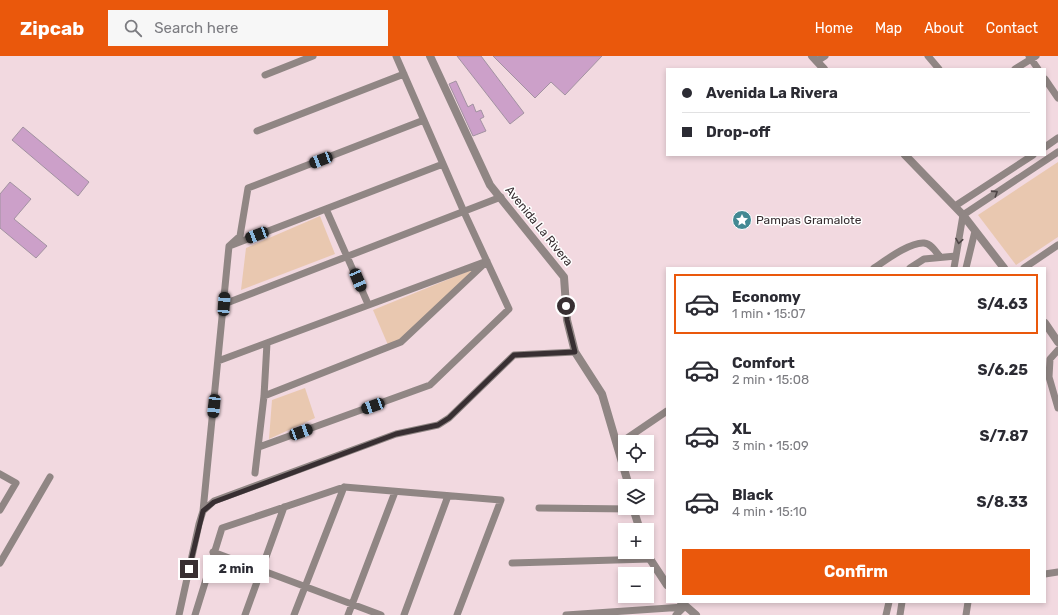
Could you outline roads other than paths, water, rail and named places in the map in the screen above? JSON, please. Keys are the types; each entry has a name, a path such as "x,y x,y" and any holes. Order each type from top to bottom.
{"street":[{"path":"265,75 313,56"},
{"path":"259,447 430,385 509,309 464,212 396,56"},
{"name":"Avenida La Rivera","path":"430,56 490,185 564,277 567,320 575,352 602,394 627,479"},
{"path":"823,68 814,59 825,56"},
{"path":"928,56 938,68"},
{"path":"1016,68 1032,57 1038,68"},
{"path":"257,131 404,74"},
{"path":"1046,80 1058,98"},
{"path":"179,615 203,511 229,246 240,236 248,188 424,120"},
{"path":"1046,146 1058,138"},
{"path":"954,267 963,215 1058,152"},
{"path":"906,156 963,215 1003,267"},
{"path":"954,206 1031,156"},
{"path":"229,246 443,164"},
{"path":"224,304 501,197"},
{"path":"326,208 368,304"},
{"path":"966,267 975,231"},
{"path":"876,267 913,245 925,243 932,246 940,257"},
{"path":"1025,267 1058,245"},
{"path":"912,267 924,259 956,256"},
{"path":"218,361 487,261"},
{"path":"264,396 401,342 487,261"},
{"path":"1046,325 1055,332 1058,342"},
{"path":"256,473 264,396 267,343"},
{"path":"1058,350 1050,359 1049,376 1058,408"},
{"path":"203,511 214,502 396,434 438,425 449,418 514,355 575,352"},
{"path":"617,445 666,413"},
{"path":"0,474 16,483 0,510"},
{"path":"0,563 50,477"},
{"path":"294,615 344,487"},
{"path":"195,615 213,552 222,528 344,487 501,500 457,615"},
{"path":"348,615 395,492"},
{"path":"404,615 448,496"},
{"path":"245,615 284,507"},
{"path":"539,508 618,509"},
{"path":"213,552 305,585 381,615"},
{"path":"512,563 650,559 666,583"},
{"path":"1046,574 1058,572"},
{"path":"886,615 889,603"},
{"path":"900,615 902,603"},
{"path":"966,615 968,603"},
{"path":"566,615 683,604 696,615"},
{"path":"676,615 683,604"}],"place":[{"name":"Pampas Gramalote","path":"742,220"}]}
